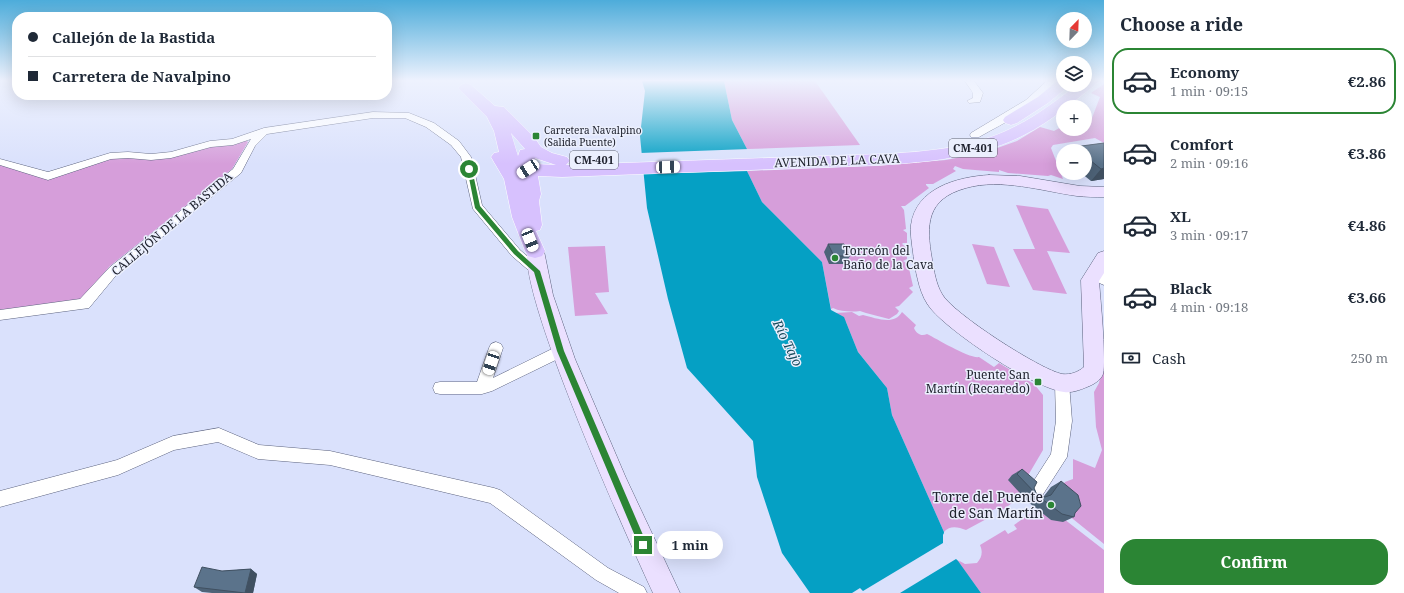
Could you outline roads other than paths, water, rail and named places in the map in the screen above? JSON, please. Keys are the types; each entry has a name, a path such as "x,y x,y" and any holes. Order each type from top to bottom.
{"main road":[{"path":"483,109 489,120 496,148 520,174 532,194"},
{"name":"CM-401","path":"497,109 540,154 562,166"},
{"name":"AVENIDA DE LA CAVA","path":"562,166 832,156 918,146 939,143 994,128 1017,118 1030,109"},
{"name":"AVENIDA DE LA CAVA","path":"562,166 628,159 926,156 963,150 992,143 1026,128 1058,109"},
{"path":"514,127 525,150 520,174 521,217 536,261"},
{"name":"CM-401","path":"520,174 562,166"},
{"path":"536,261 530,200 536,186 562,166"}],"street":[{"name":"AVENIDA DE LA CAVA","path":"975,134 1018,109"},
{"path":"0,162 48,176 110,156 128,155 151,157 171,155 210,144 233,142 264,131 373,115 406,115 430,125 455,143 466,157 477,206 516,253 536,261 561,351 637,532 667,593"},
{"name":"CALLEJÓN DE LA BASTIDA","path":"0,315 84,304 114,270 237,171 251,146 264,131"},
{"path":"1101,270 1090,280 1095,370 1089,378 1062,383 1044,376 1007,355 965,327 937,303 929,287 920,232 921,220 926,209 936,195 949,188 967,182 1001,180 1079,191 1104,192"},
{"path":"482,388 496,348"},
{"path":"440,388 482,388 492,385 561,351"},
{"path":"1034,493 1059,457 1064,422 1062,383"},
{"path":"0,499 118,467 173,443 219,435 258,452 330,458 494,496 602,574 638,593"}],"water":[{"name":"Río Tajo","path":"643,109 730,109 732,120 747,149 747,171 762,202 822,262 831,310 844,317 858,352 887,388 892,415 944,532 943,540 981,593 810,593 782,553 757,477 753,441 687,368 668,299 647,208 640,136"}],"place":[{"name":"Carretera Navalpino (Salida Puente)","path":"536,136"},
{"name":"Torreón del Baño de la Cava","path":"835,258"},
{"name":"Puente San Martín (Recaredo)","path":"1038,382"},
{"name":"Torre del Puente de San Martín","path":"1051,505"}]}
